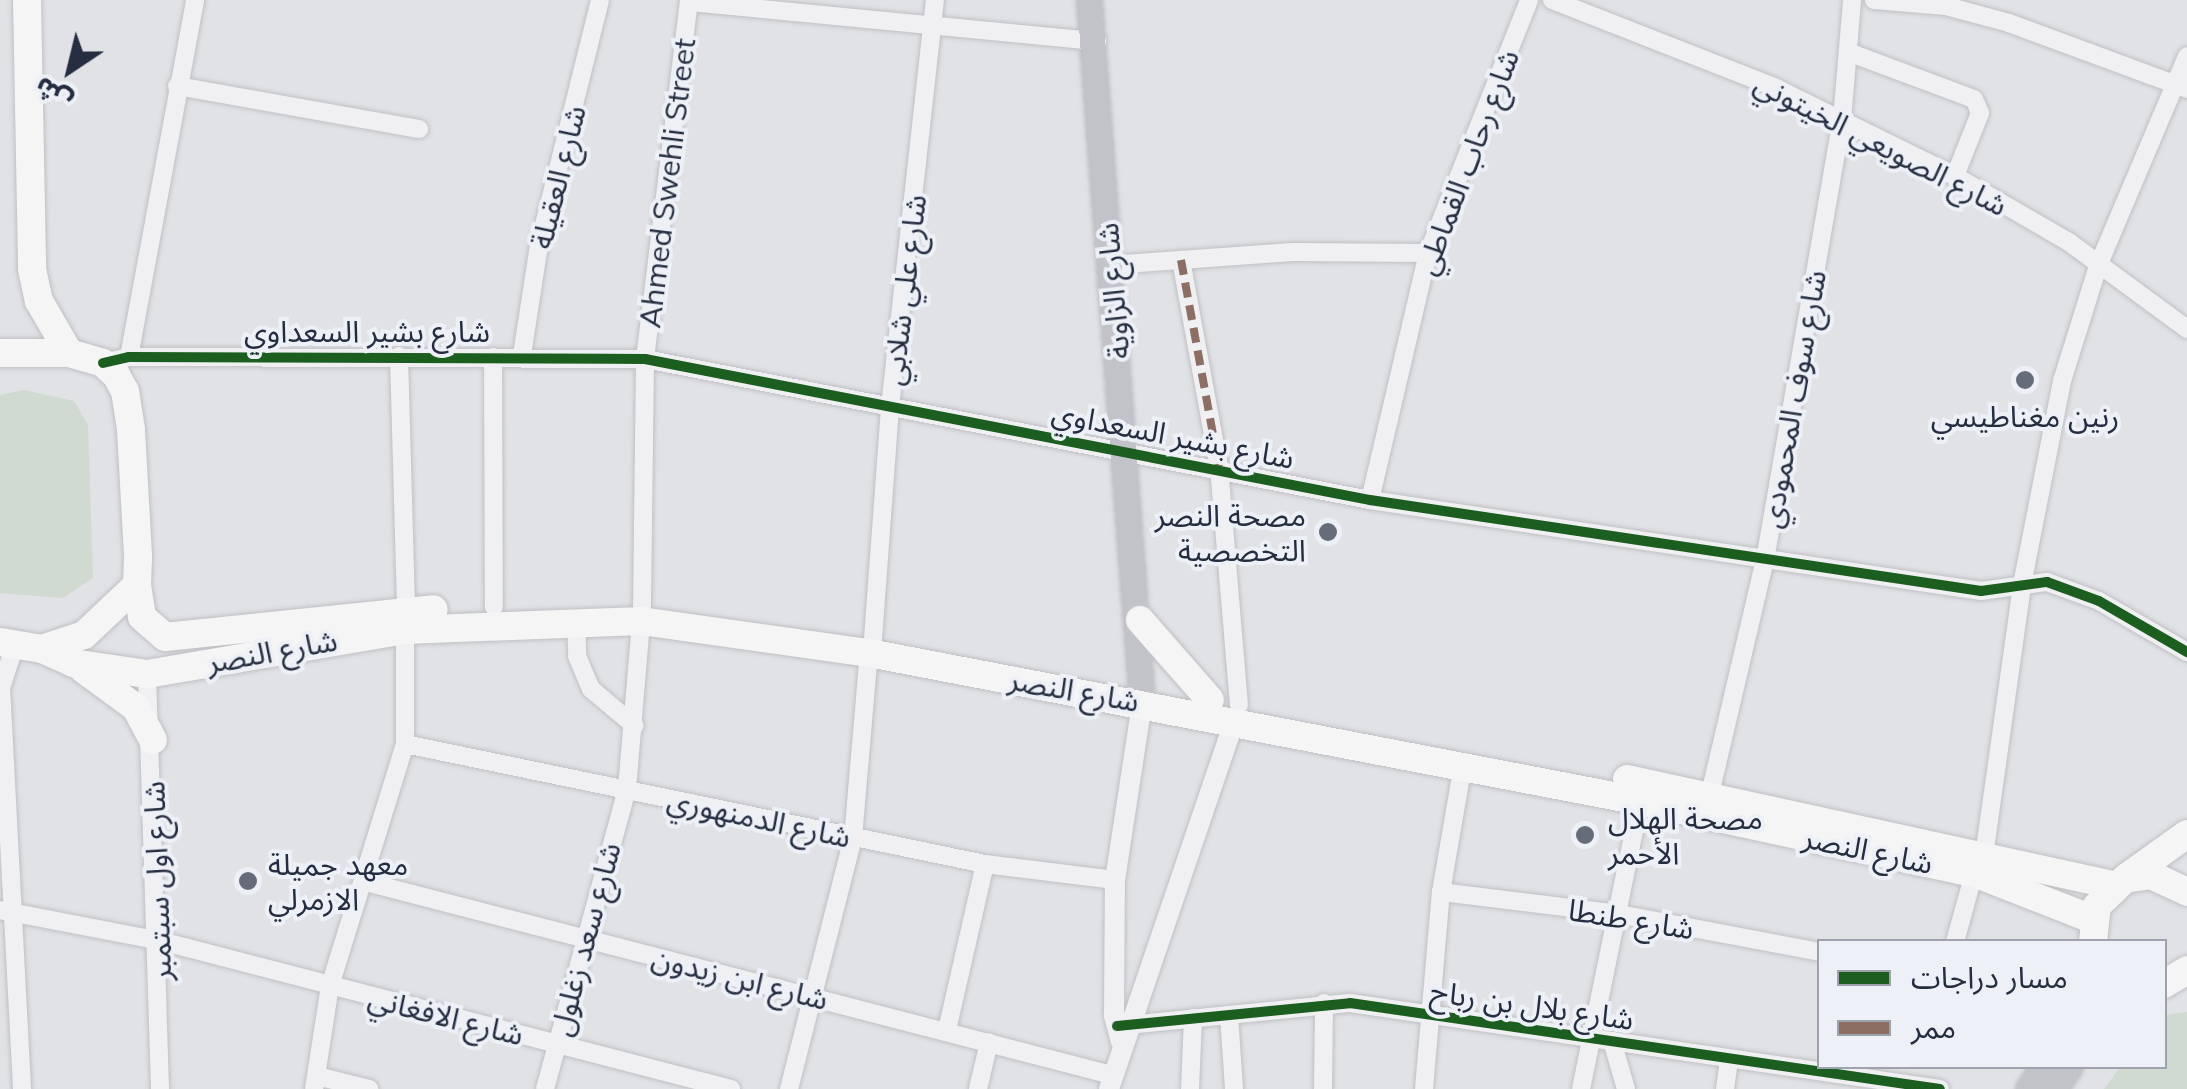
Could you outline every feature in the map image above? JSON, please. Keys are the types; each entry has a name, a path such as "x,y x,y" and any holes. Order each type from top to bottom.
{"highway":[{"path":"26,0 26,142 39,301 69,353"},
{"path":"0,353 69,353 116,360 126,391 142,616 136,651 146,671"},
{"path":"4,651 42,648 84,635 138,585"},
{"name":"شارع النصر","path":"42,648 73,663 146,671 406,620 494,607 642,613 871,646 1710,794 1979,864 2093,930"},
{"name":"شارع النصر","path":"142,616 166,637 406,620 576,618 642,613"},
{"path":"1140,620 1210,700"},
{"path":"146,671 166,637"},
{"path":"73,663 136,708 153,740"},
{"name":"شارع النصر","path":"1142,695 1210,700 1237,712 1464,765 1979,864 2119,882 2152,875 2187,892"},
{"path":"2093,930 2119,882 2187,834"}],"main road":[{"name":"شارع الزاوية","path":"1094,14 1110,265 1140,620 1142,695"}],"street":[{"path":"116,360 195,0"},
{"name":"شارع العقيلة","path":"522,355 539,245 600,0"},
{"name":"شارع علي شلابي","path":"789,1089 853,838 890,407 934,0"},
{"name":"شارع رحاب القماطي","path":"1370,500 1428,253 1529,0"},
{"name":"شارع الصويعي الخيتوني","path":"1552,0 1842,120 1955,176 2069,242 2187,329"},
{"name":"شارع سوف المحمودي","path":"1710,794 1764,560 1842,120 1852,0"},
{"path":"1874,0 1946,6 2181,86"},
{"path":"689,1 932,26 1094,14"},
{"name":"Ahmed Swehli Street","path":"636,726 642,613 645,359 689,1"},
{"path":"1848,52 1974,98 1980,114 1955,176"},
{"path":"1956,939 1979,864 2022,585 2054,410 2098,266 2181,86 2187,56"},
{"path":"177,86 420,129"},
{"path":"1110,265 1292,252 1428,253"},
{"path":"1111,1082 1122,1032 1237,712 1219,467 1181,260"},
{"name":"شارع بشير السعداوي","path":"116,360 522,355 645,359 1219,467 1370,500 1980,591 2022,585 2069,587 2187,652"},
{"path":"368,1089 316,1082 330,986 366,882 405,744 399,356"},
{"path":"493,356 494,607"},
{"path":"576,618 577,656 591,689 636,726"},
{"path":"4,651 8,969 20,1027 22,1089"},
{"name":"شارع اول سبتمبر","path":"146,671 153,740 160,941 160,1089"},
{"path":"1122,1032 1116,880 1142,695"},
{"name":"شارع سعد زغلول","path":"546,1089 555,1044 627,789 636,726"},
{"name":"شارع الدمنهوري","path":"405,744 985,864 1116,880"},
{"path":"1424,1089 1426,1017 1440,892 1464,765"},
{"path":"1582,1089 1640,800"},
{"path":"947,1030 985,864"},
{"name":"شارع ابن زيدون","path":"366,882 947,1030 1111,1082"},
{"name":"شارع طنطا","path":"1440,892 1619,914 1817,951"},
{"name":"شارع الافغاني","path":"6,911 160,941 555,1044 662,1080 731,1089"},
{"path":"1324,1003 1324,1089"},
{"name":"شارع بلال بن رباح","path":"1122,1032 1194,1018 1324,1003 1612,1041 1828,1081 1917,1080 1940,1089"},
{"path":"1229,1015 1234,1089"},
{"path":"1190,1089 1194,1018"},
{"path":"0,1028 20,1027"},
{"path":"1612,1041 1626,1089"},
{"path":"978,1089 989,1042"},
{"path":"1726,1089 1729,1060"}],"shaded area":[{"path":"24,390 74,401 88,425 93,578 63,598 0,593 0,395"},
{"path":"2187,1012 2187,1089 2104,1089 2119,1069 2167,1069 2167,1015"}],"marked path":[{"path":"1181,260 1219,467"}],"cycle path":[{"path":"103,363 129,357 645,359 1370,500 1981,591 2047,582 2099,601 2187,652"},
{"path":"1117,1026 1350,1003 1940,1089"}],"place":[{"name":"رنين مغناطيسي","path":"2025,380"},
{"name":"مصحة النصر التخصصية","path":"1328,532"},
{"name":"مصحة الهلال الأحمر","path":"1585,835"},
{"name":"معهد جميلة الازمرلي","path":"248,881"}]}
